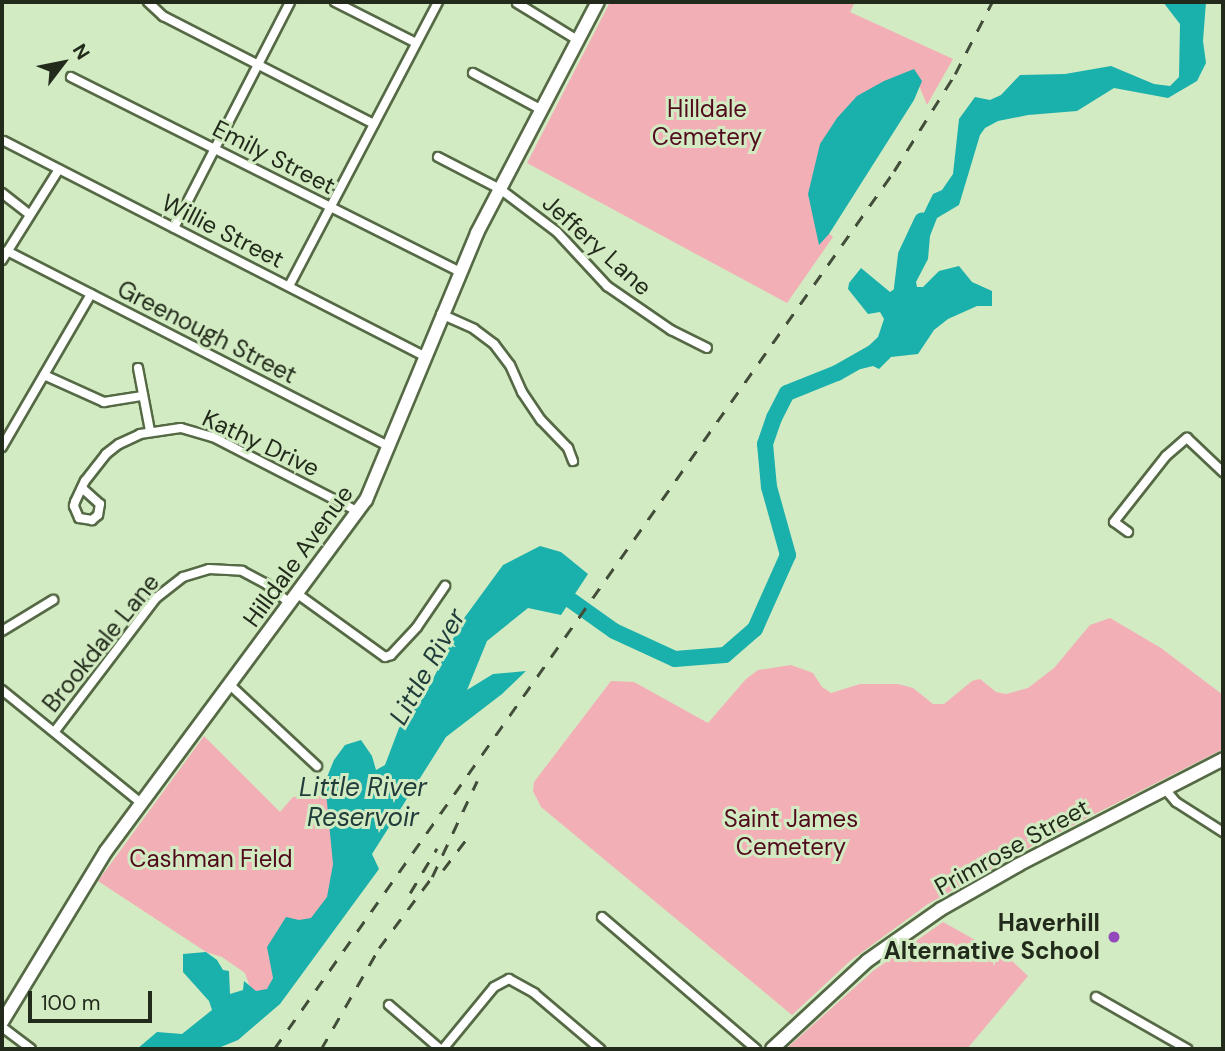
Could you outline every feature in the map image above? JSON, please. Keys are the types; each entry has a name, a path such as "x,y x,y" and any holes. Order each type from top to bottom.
{"main road":[{"name":"Hilldale Avenue","path":"2,1021 87,879 140,802 359,512 390,447 459,271 598,2"},
{"name":"Primrose Street","path":"772,1049 867,961 941,909 1018,865 1223,759"}],"street":[{"path":"148,2 163,16 374,124"},
{"path":"174,228 290,2"},
{"path":"335,2 416,43"},
{"path":"289,286 438,2"},
{"path":"517,3 579,41"},
{"path":"473,73 542,110"},
{"name":"Emily Street","path":"71,77 459,271"},
{"name":"Willie Street","path":"4,141 425,356"},
{"name":"Jeffery Lane","path":"438,157 500,189 556,232 607,286 671,330 707,348"},
{"path":"2,260 59,169"},
{"path":"2,194 29,214"},
{"name":"Greenough Street","path":"7,251 390,447"},
{"path":"2,447 91,293"},
{"path":"441,314 474,329 495,344 510,365 522,392 541,420 568,448 573,461"},
{"path":"138,368 150,431"},
{"path":"44,375 104,402 144,396"},
{"name":"Kathy Drive","path":"82,488 99,461 127,439 150,431 181,428 203,433 359,512"},
{"path":"1128,532 1114,522 1166,456 1187,438 1223,472"},
{"name":"Brookdale Lane","path":"55,731 156,598 183,577 209,569 242,570 295,600 384,657 391,655 417,627 445,586"},
{"path":"2,631 53,600"},
{"path":"230,685 317,766"},
{"path":"2,690 140,802"},
{"path":"1165,789 1177,802 1223,832"},
{"path":"601,917 755,1049"},
{"path":"389,1005 442,1049 494,986 509,979 534,993 600,1049"},
{"path":"1096,997 1187,1049"},
{"path":"2,1027 31,1049"}],"green space":[{"name":"Hilldale Cemetery","path":"610,2 855,2 850,12 953,59 927,105 915,76 823,228 833,237 787,303 527,163"},
{"name":"Saint James Cemetery","path":"1110,618 1161,648 1223,695 1223,749 1034,845 928,904 850,961 792,1015 541,807 533,791 534,782 611,681 634,682 708,723 746,679 758,670 791,665 813,673 822,687 831,693 860,684 898,684 913,688 933,704 944,704 972,681 980,679 996,692 1006,694 1028,688 1054,668 1090,625"},
{"name":"Cashman Field","path":"204,736 280,812 293,797 331,794 339,824 331,895 264,995 253,996 245,973 222,957 206,952 98,881"},
{"path":"943,922 1011,960 1028,976 967,1049 786,1049 873,971"}],"water":[{"path":"1163,2 1206,2 1203,41 1206,63 1197,81 1168,98 1114,88 1077,111 1028,115 998,121 985,128 980,135 959,205 937,218 930,236 928,259 916,282 917,287 923,287 939,271 959,266 972,282 992,291 992,306 977,306 948,319 934,330 918,354 891,357 879,369 873,366 861,369 855,363 858,356 878,337 884,319 880,312 868,314 848,289 849,283 861,268 890,292 899,286 908,266 917,227 933,194 942,190 953,174 959,119 975,97 990,100 1001,95 1020,75 1065,74 1111,66 1154,84 1170,86 1179,77 1180,24"},
{"path":"914,69 922,81 914,100 829,234 819,245 808,194 820,144 837,118 857,96"},
{"name":"Little River Reservoir","path":"540,546 561,552 588,574 561,615 528,608 487,641 467,690 493,674 526,671 502,694 446,737 372,854 379,869 280,1004 238,1040 216,1049 137,1049 157,1032 182,1034 212,1010 209,1001 183,972 183,954 206,952 217,960 223,970 229,971 230,994 243,990 244,981 256,991 267,989 273,978 267,947 286,917 299,920 311,918 327,897 333,864 325,782 334,760 345,745 361,740 372,756 376,770 385,765 399,728 424,697 462,621 503,565"}],"waterway":[{"name":"Little River","path":"901,296 906,255 922,221"},
{"name":"Little River","path":"555,589 614,631 675,659 725,655 755,629 788,555 769,487 765,444 774,418 787,393 837,373 874,352"}],"railway":[{"path":"274,1049 894,171 955,74 992,2"},
{"path":"321,1049 379,948 432,877 477,781"},
{"path":"443,870 466,840"},
{"path":"410,893 437,848"}],"place":[{"name":"Haverhill Alternative School","path":"1114,937"}]}
